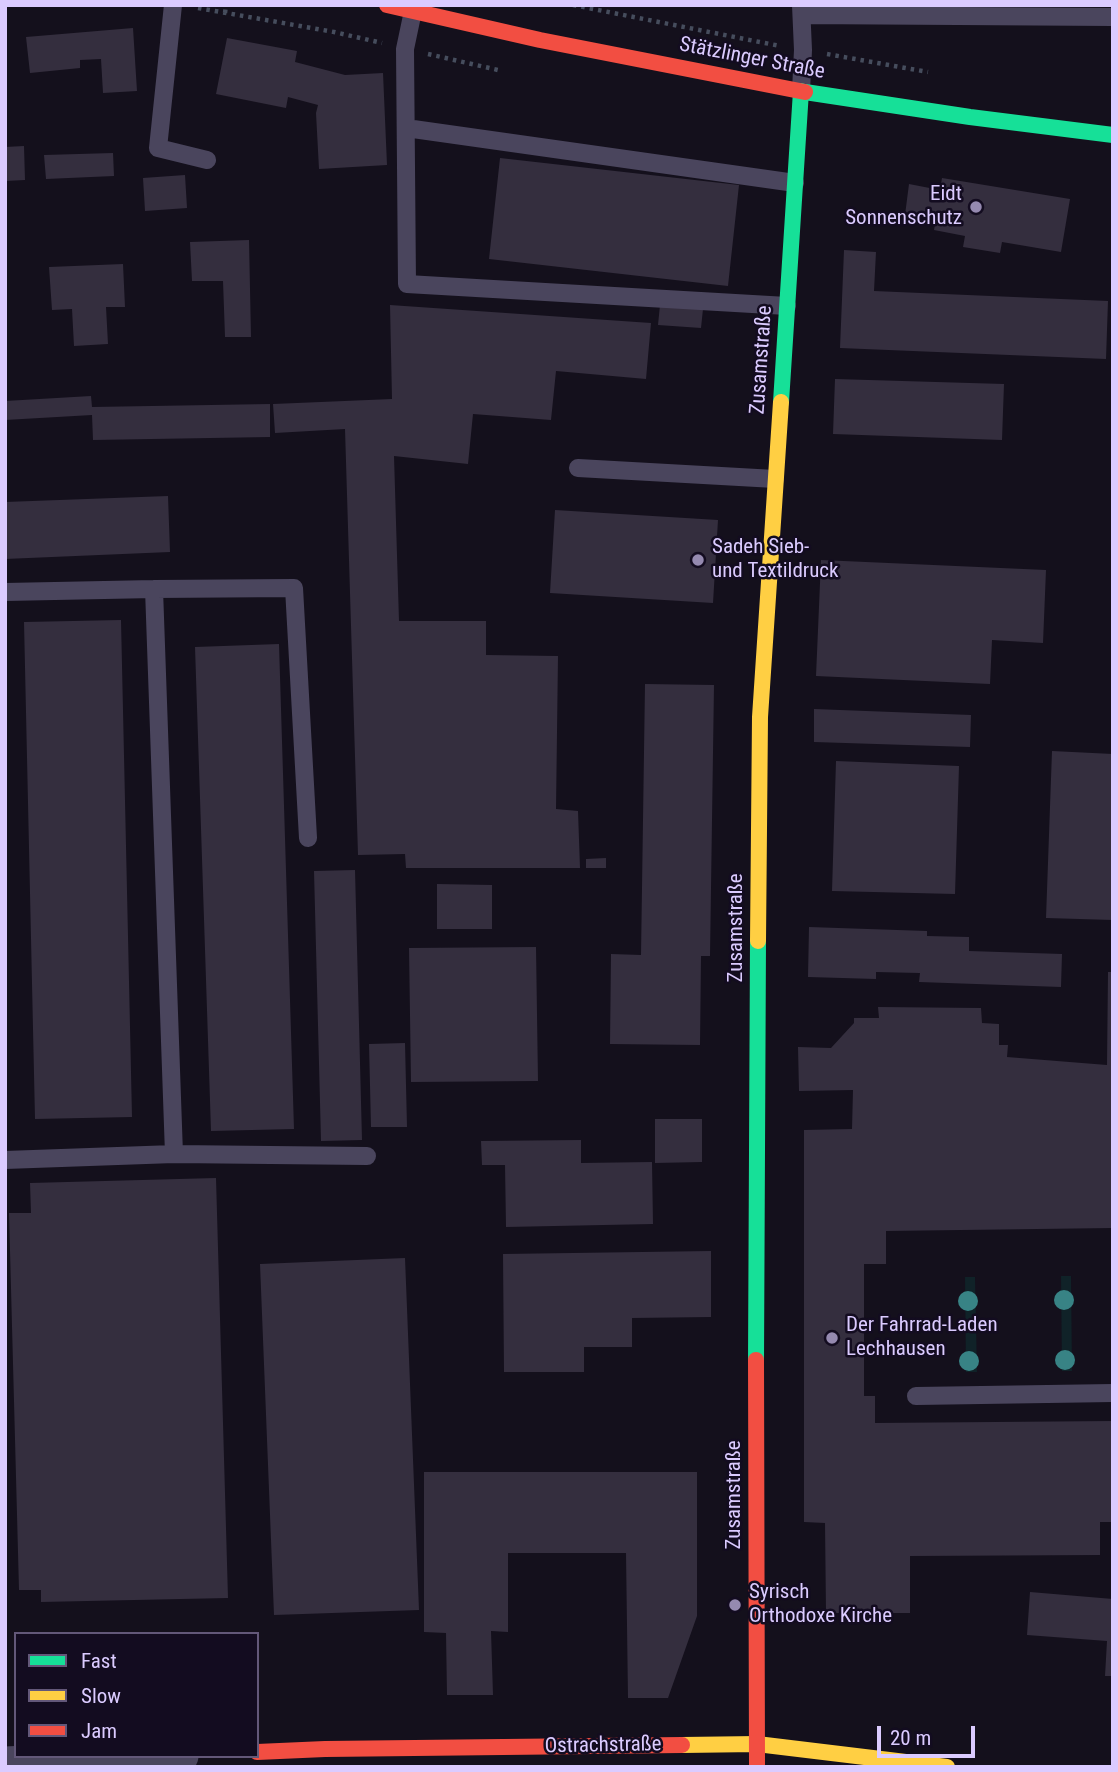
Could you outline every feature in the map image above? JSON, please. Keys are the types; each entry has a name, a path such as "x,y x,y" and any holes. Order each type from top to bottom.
{"street":[{"name":"Stätzlinger Straße","path":"400,7 540,40 801,91 970,117 1113,135"},
{"name":"Zusamstraße","path":"757,1767 756,1178 759,728 801,91"},
{"name":"Ostrachstraße","path":"259,1752 325,1749 425,1758 757,1744 947,1767"},
{"path":"5,1765 148,1758"}],"lane":[{"path":"173,5 158,148 207,160"},
{"path":"400,7 405,49 407,284 787,306"},
{"path":"801,91 801,10 1113,17"},
{"path":"406,128 795,183"},
{"path":"578,468 775,479"},
{"path":"5,592 293,588 308,838"},
{"path":"154,589 174,1154"},
{"path":"5,1160 174,1154 367,1156"},
{"path":"916,1396 1113,1393"}],"path":[{"path":"225,13 226,5"},
{"path":"573,5 932,72"}],"shaded area":[{"path":"1061,1276 1071,1276 1072,1371 1062,1371"},
{"path":"965,1277 975,1277 977,1372 966,1372"}],"building":[{"path":"133,28 137,91 103,93 101,59 80,60 80,68 30,73 26,37"},
{"path":"227,38 297,51 295,62 345,75 383,73 387,165 319,169 316,113 318,105 288,97 286,108 216,94"},
{"path":"24,146 25,180 5,181 5,147"},
{"path":"113,153 114,176 46,179 44,155"},
{"path":"500,158 739,185 728,286 489,259"},
{"path":"185,175 187,208 145,211 143,178"},
{"path":"942,178 1070,199 1061,252 1002,242 1000,253 963,247 965,236 934,230 936,219 905,215 909,184 940,190"},
{"path":"249,240 251,337 225,337 223,281 192,281 190,242"},
{"path":"844,250 876,252 874,291 1108,301 1106,359 840,348"},
{"path":"123,264 125,307 106,307 108,344 74,346 72,309 52,310 49,267"},
{"path":"390,305 651,323 646,379 556,371 551,420 473,414 468,464 394,456 399,621 486,621 486,655 558,656 556,809 578,811 580,868 406,868 405,854 358,855 345,429 275,433 273,404 392,399"},
{"path":"660,305 703,309 701,328 658,325"},
{"path":"835,379 1004,384 1002,440 833,434"},
{"path":"91,396 92,407 270,404 270,437 93,440 92,415 5,420 5,401"},
{"path":"168,496 170,552 5,559 5,502"},
{"path":"555,510 718,520 713,603 550,593"},
{"path":"821,560 1046,570 1043,643 992,640 990,684 816,676"},
{"path":"121,620 132,1117 35,1119 24,622"},
{"path":"279,644 294,1129 211,1131 195,647"},
{"path":"645,684 714,685 710,956 701,956 700,1045 610,1044 611,954 641,955"},
{"path":"814,709 971,715 970,747 814,742"},
{"path":"1052,751 1113,754 1113,920 1046,918"},
{"path":"836,761 959,766 955,894 832,891"},
{"path":"606,858 606,868 586,868 586,859"},
{"path":"355,870 362,1140 321,1141 314,871"},
{"path":"437,884 492,885 492,929 437,929"},
{"path":"809,927 927,931 927,936 969,937 969,951 1062,954 1061,987 919,982 920,973 876,972 876,979 808,977"},
{"path":"536,947 538,1081 411,1082 409,948"},
{"path":"1108,972 1113,972 1113,1228 886,1231 886,1264 864,1264 864,1396 875,1396 875,1423 1113,1421 1113,1522 1100,1522 1100,1555 910,1556 910,1613 826,1613 825,1523 804,1522 804,1130 852,1129 853,1090 799,1091 798,1047 831,1048 854,1023 854,1018 879,1018 878,1007 981,1008 982,1023 999,1024 999,1045 1008,1045 1007,1057 1107,1065"},
{"path":"405,1043 407,1127 371,1127 369,1044"},
{"path":"655,1119 702,1119 702,1162 655,1163"},
{"path":"581,1140 581,1163 652,1162 653,1224 506,1227 505,1165 482,1165 481,1141"},
{"path":"216,1178 228,1598 41,1602 41,1590 19,1590 9,1213 31,1213 30,1183"},
{"path":"711,1251 711,1317 632,1318 632,1347 584,1347 584,1372 504,1372 503,1254"},
{"path":"405,1258 419,1610 274,1615 260,1264"},
{"path":"424,1472 697,1472 697,1616 668,1698 628,1698 626,1553 508,1553 508,1632 491,1631 493,1695 447,1695 446,1633 424,1632"},
{"path":"1030,1592 1113,1599 1113,1676 1105,1676 1107,1641 1027,1635"}],"traffic: fast":[{"path":"781,402 801,91"},
{"path":"805,92 1113,135"},
{"path":"756,1360 758,941"}],"traffic: slow":[{"path":"758,941 760,717 781,402"},
{"path":"682,1745 757,1744 947,1767"}],"traffic: jam":[{"path":"387,5 540,40 805,92"},
{"path":"756,1360 757,1767"},
{"path":"259,1752 682,1745"}],"place":[{"name":"Eidt Sonnenschutz","path":"976,207"},
{"name":"Sadeh Sieb- und Textildruck","path":"698,560"},
{"name":"Der Fahrrad-Laden Lechhausen","path":"832,1338"},
{"name":"Syrisch Orthodoxe Kirche","path":"735,1605"}]}
